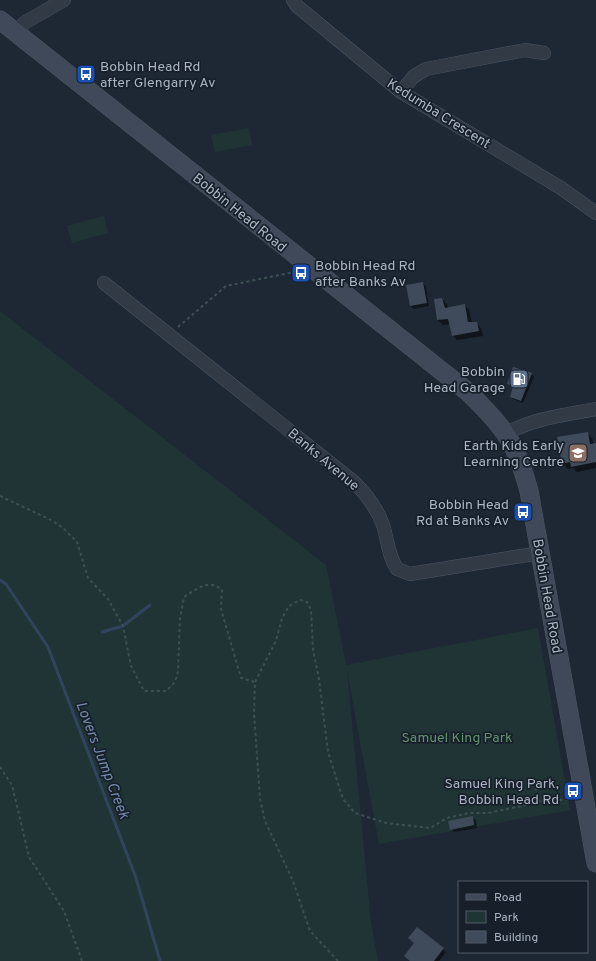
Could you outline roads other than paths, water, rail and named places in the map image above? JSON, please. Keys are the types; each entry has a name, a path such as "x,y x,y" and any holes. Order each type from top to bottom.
{"main road":[{"name":"Bobbin Head Road","path":"0,20 468,392 507,433 523,468 540,553 596,863"}],"street":[{"path":"16,33 24,23 64,0"},
{"name":"Kedumba Crescent","path":"293,0 297,6 401,92 561,188 596,213"},
{"path":"401,92 413,77 426,69 525,50 544,53"},
{"name":"Banks Avenue","path":"104,283 354,482 373,502 383,526 390,558 397,569 410,574 540,553"},
{"path":"507,433 524,424 537,420 596,410"}],"waterway":[{"name":"Lovers Jump Creek","path":"0,580 6,584 48,647 136,878 160,961"},
{"path":"102,632 123,626 150,605"}],"place":[{"name":"Bobbin Head Rd after Glengarry Av","path":"86,74"},
{"name":"Bobbin Head Rd after Banks Av","path":"301,273"},
{"name":"Bobbin Head Garage","path":"519,379"},
{"name":"Earth Kids Early Learning Centre","path":"578,453"},
{"name":"Bobbin Head Rd at Banks Av","path":"523,512"},
{"name":"Samuel King Park, Bobbin Head Rd","path":"573,791"}],"park label":[{"name":"Samuel King Park","path":"457,737"}]}
